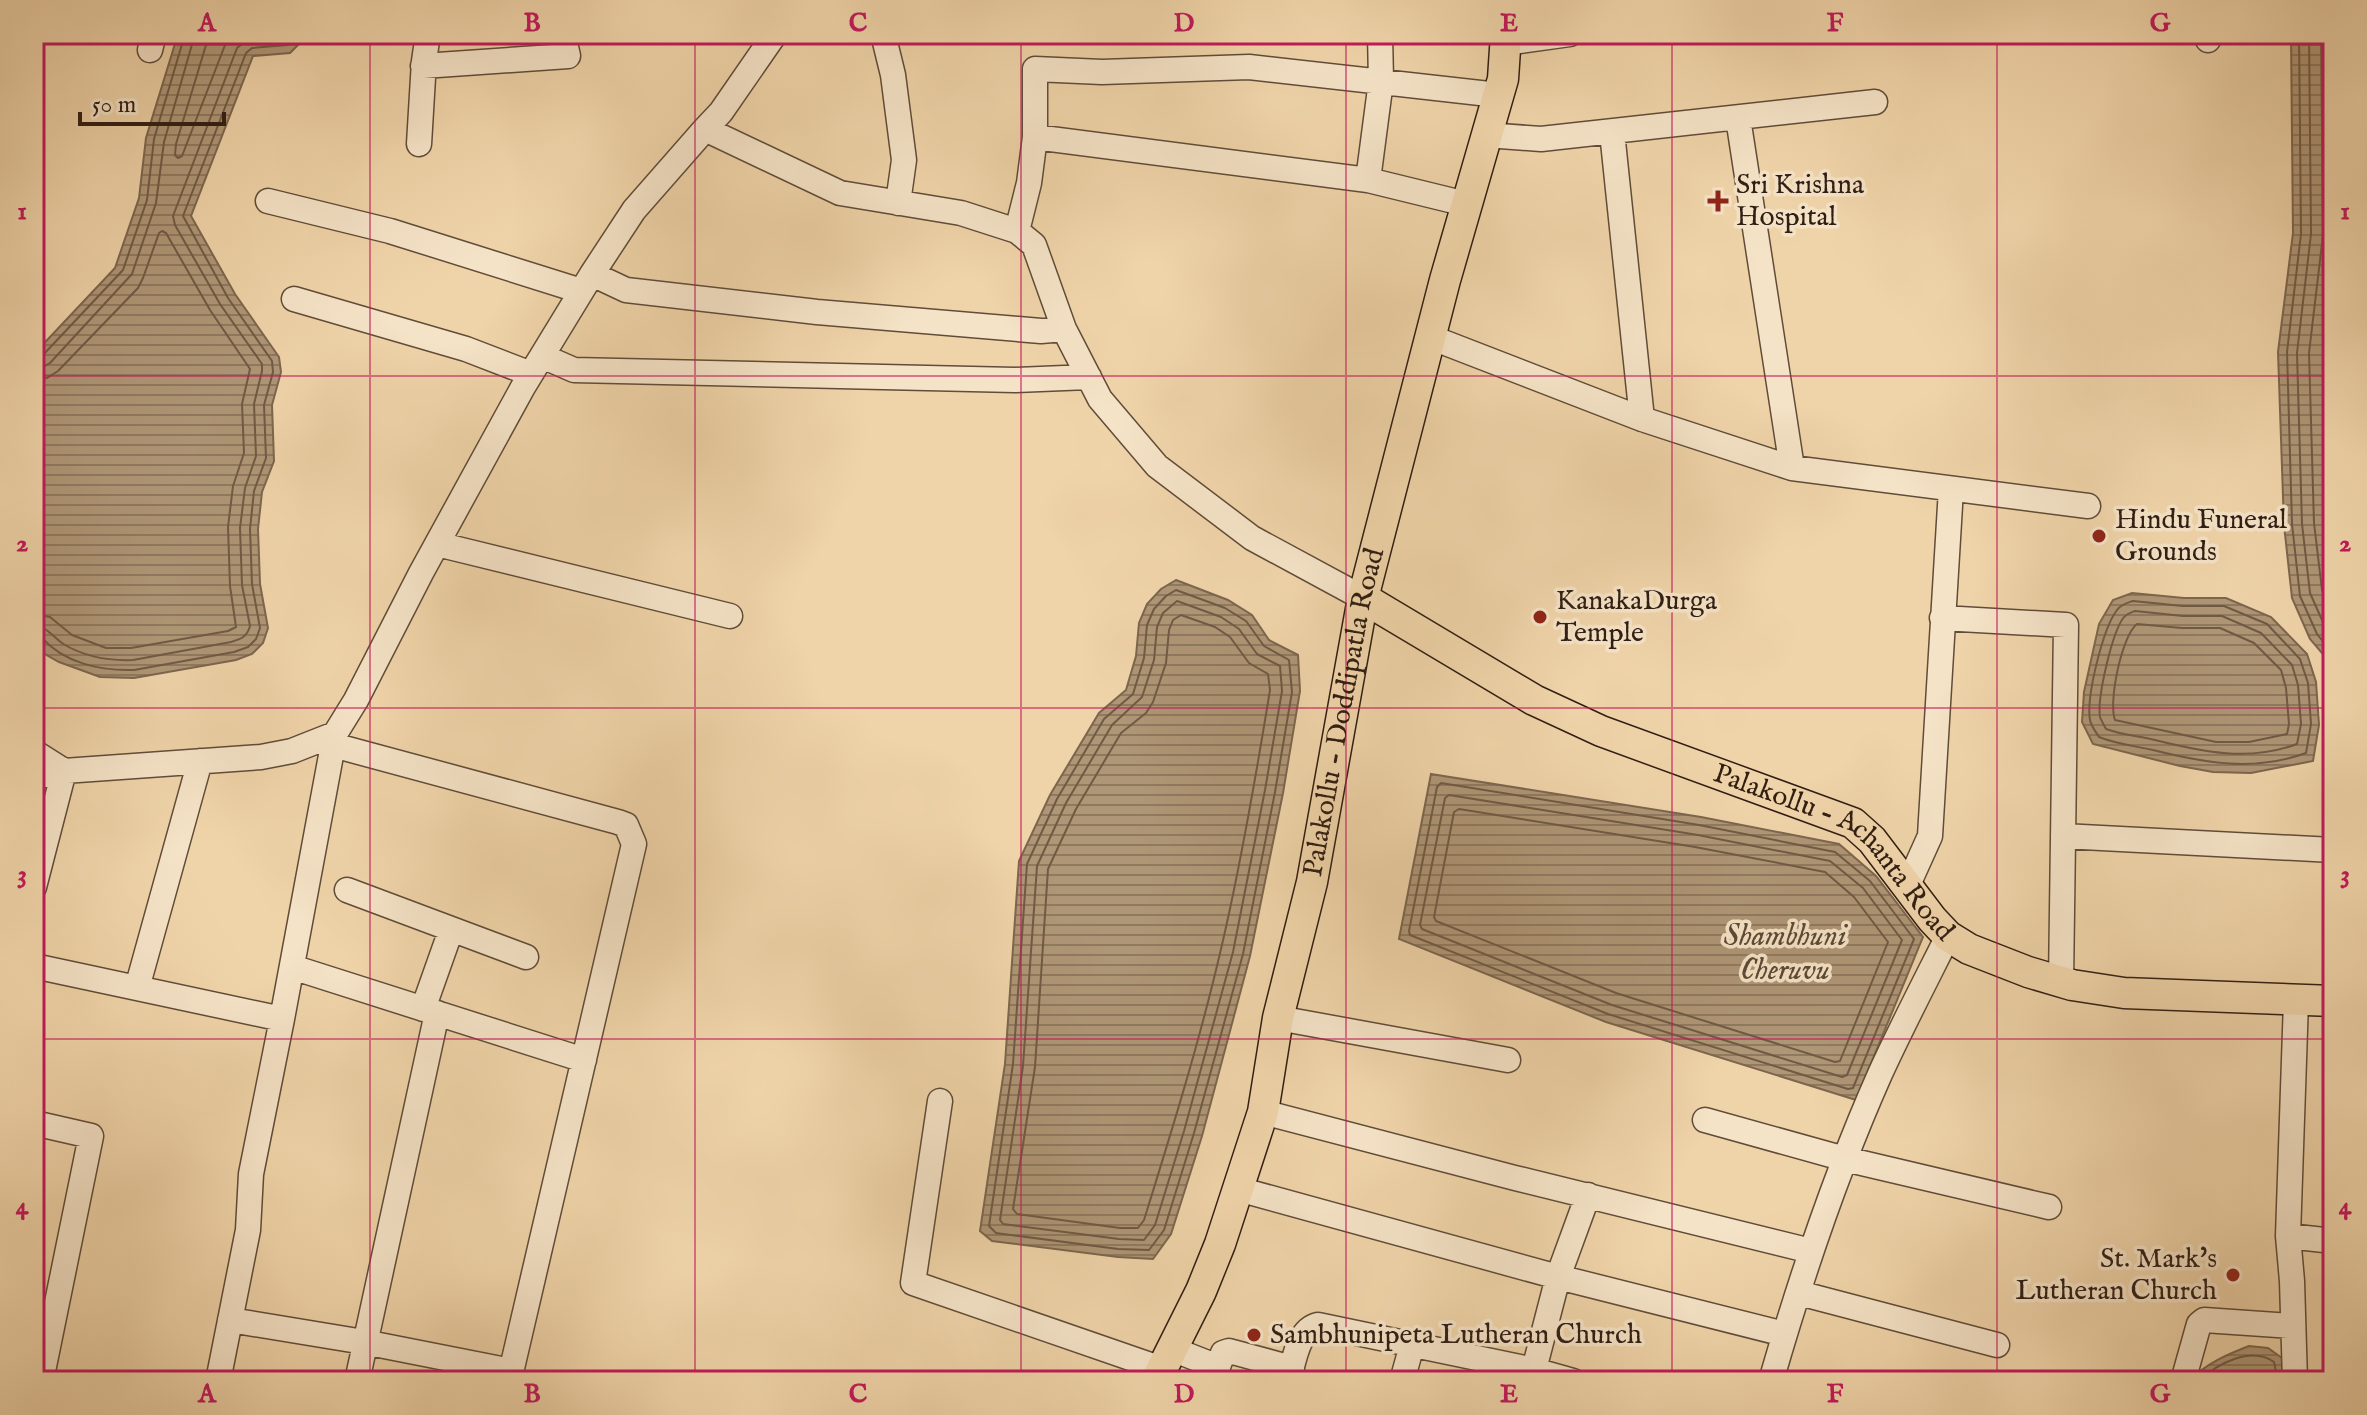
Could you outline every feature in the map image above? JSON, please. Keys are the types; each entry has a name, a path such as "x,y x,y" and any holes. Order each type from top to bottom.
{"main road":[{"name":"Palakollu - Doddipatla Road","path":"1163,1366 1201,1291 1263,1112 1278,1018 1312,882 1363,598 1430,337 1503,79 1506,38"},
{"name":"Palakollu - Achanta Road","path":"1363,598 1534,700 1601,731 1853,823 1872,840 1948,936 1969,949 2061,982 2124,993 2333,1001"}],"street":[{"path":"419,144 428,34"},
{"path":"423,66 568,56 563,34"},
{"path":"218,1381 248,1230 251,1174 334,740 437,544 536,365 586,282 634,210 721,112 775,34"},
{"path":"883,34 893,75 904,160 898,203"},
{"path":"1368,180 1381,81 1380,34"},
{"path":"1506,38 1570,34"},
{"path":"1017,231 1029,183 1035,137 1035,69 1102,72 1249,67 1498,95"},
{"path":"1486,135 1541,139 1875,102"},
{"path":"1738,118 1792,468"},
{"path":"705,129 840,193 961,213 1017,231 1034,245 1064,329 1100,399 1157,466 1252,538 1363,598"},
{"path":"1612,132 1642,419"},
{"path":"1035,137 1368,180 1466,204"},
{"path":"268,201 626,290 832,313 1041,331 1064,329"},
{"path":"294,299 466,349 574,370 1015,380 1089,377"},
{"path":"1430,337 1642,419 1792,468 2088,506"},
{"path":"1907,887 1930,836 1951,489"},
{"path":"437,544 730,616"},
{"path":"1942,618 2066,625 2061,982"},
{"path":"34,777 64,771 261,757 334,740 626,825 634,844 510,1376 364,1342 230,1320"},
{"path":"34,752 64,771"},
{"path":"137,988 200,761"},
{"path":"34,887 64,771"},
{"path":"2063,836 2333,850"},
{"path":"347,890 526,957"},
{"path":"357,1381 430,1011 451,930"},
{"path":"1771,1381 1811,1251 1845,1159 1880,1075 1948,936"},
{"path":"34,966 282,1019"},
{"path":"292,967 584,1060"},
{"path":"2295,1381 2288,1236 2296,1001"},
{"path":"1278,1018 1508,1060"},
{"path":"940,1101 913,1283 1163,1366 1215,1374 1223,1353 1229,1351 1290,1374 1302,1335 1310,1327 1318,1325 1532,1376 1573,1381"},
{"path":"1263,1112 1811,1251"},
{"path":"1705,1120 1845,1159 2049,1207"},
{"path":"34,1123 91,1136 41,1381"},
{"path":"1238,1189 1558,1277 1784,1334"},
{"path":"1532,1376 1558,1277 1588,1195"},
{"path":"2288,1236 2333,1241"},
{"path":"1799,1293 1997,1345"},
{"path":"2183,1381 2199,1324 2204,1320 2293,1326"},
{"path":"1402,1381 1412,1345"}],"water":[{"path":"178,34 309,34 290,53 253,56 191,216 235,294 279,357 281,372 272,405 274,461 262,492 258,529 260,584 268,628 263,643 252,654 236,660 134,678 100,677 43,653 34,639 34,354 115,268 139,198 146,138"},
{"path":"2291,34 2333,34 2333,666 2310,639 2292,598 2284,525 2278,352 2293,233"},
{"path":"1176,580 1228,600 1252,615 1269,640 1298,655 1300,691 1250,956 1202,1136 1171,1234 1153,1259 992,1241 980,1231 1005,1064 1019,861 1050,795 1099,713 1126,690 1136,656 1139,623 1147,604 1161,589"},
{"path":"2132,593 2226,598 2271,617 2307,654 2316,682 2319,725 2313,761 2251,773 2213,772 2093,744 2082,722 2084,692 2099,624 2113,600"},
{"name":"Shambhuni Cheruvu","path":"1431,774 1701,817 1839,844 1876,876 1923,937 1856,1100 1606,1022 1399,939"},
{"path":"2249,1346 2268,1348 2282,1358 2286,1381 2189,1381 2217,1360"}],"place":[{"name":"Sri Krishna Hospital","path":"1718,201"},
{"name":"Hindu Funeral Grounds","path":"2099,536"},
{"name":"KanakaDurga Temple","path":"1540,617"},
{"name":"St. Mark's Lutheran Church","path":"2233,1275"},
{"name":"Sambhunipeta Lutheran Church","path":"1254,1335"}]}
